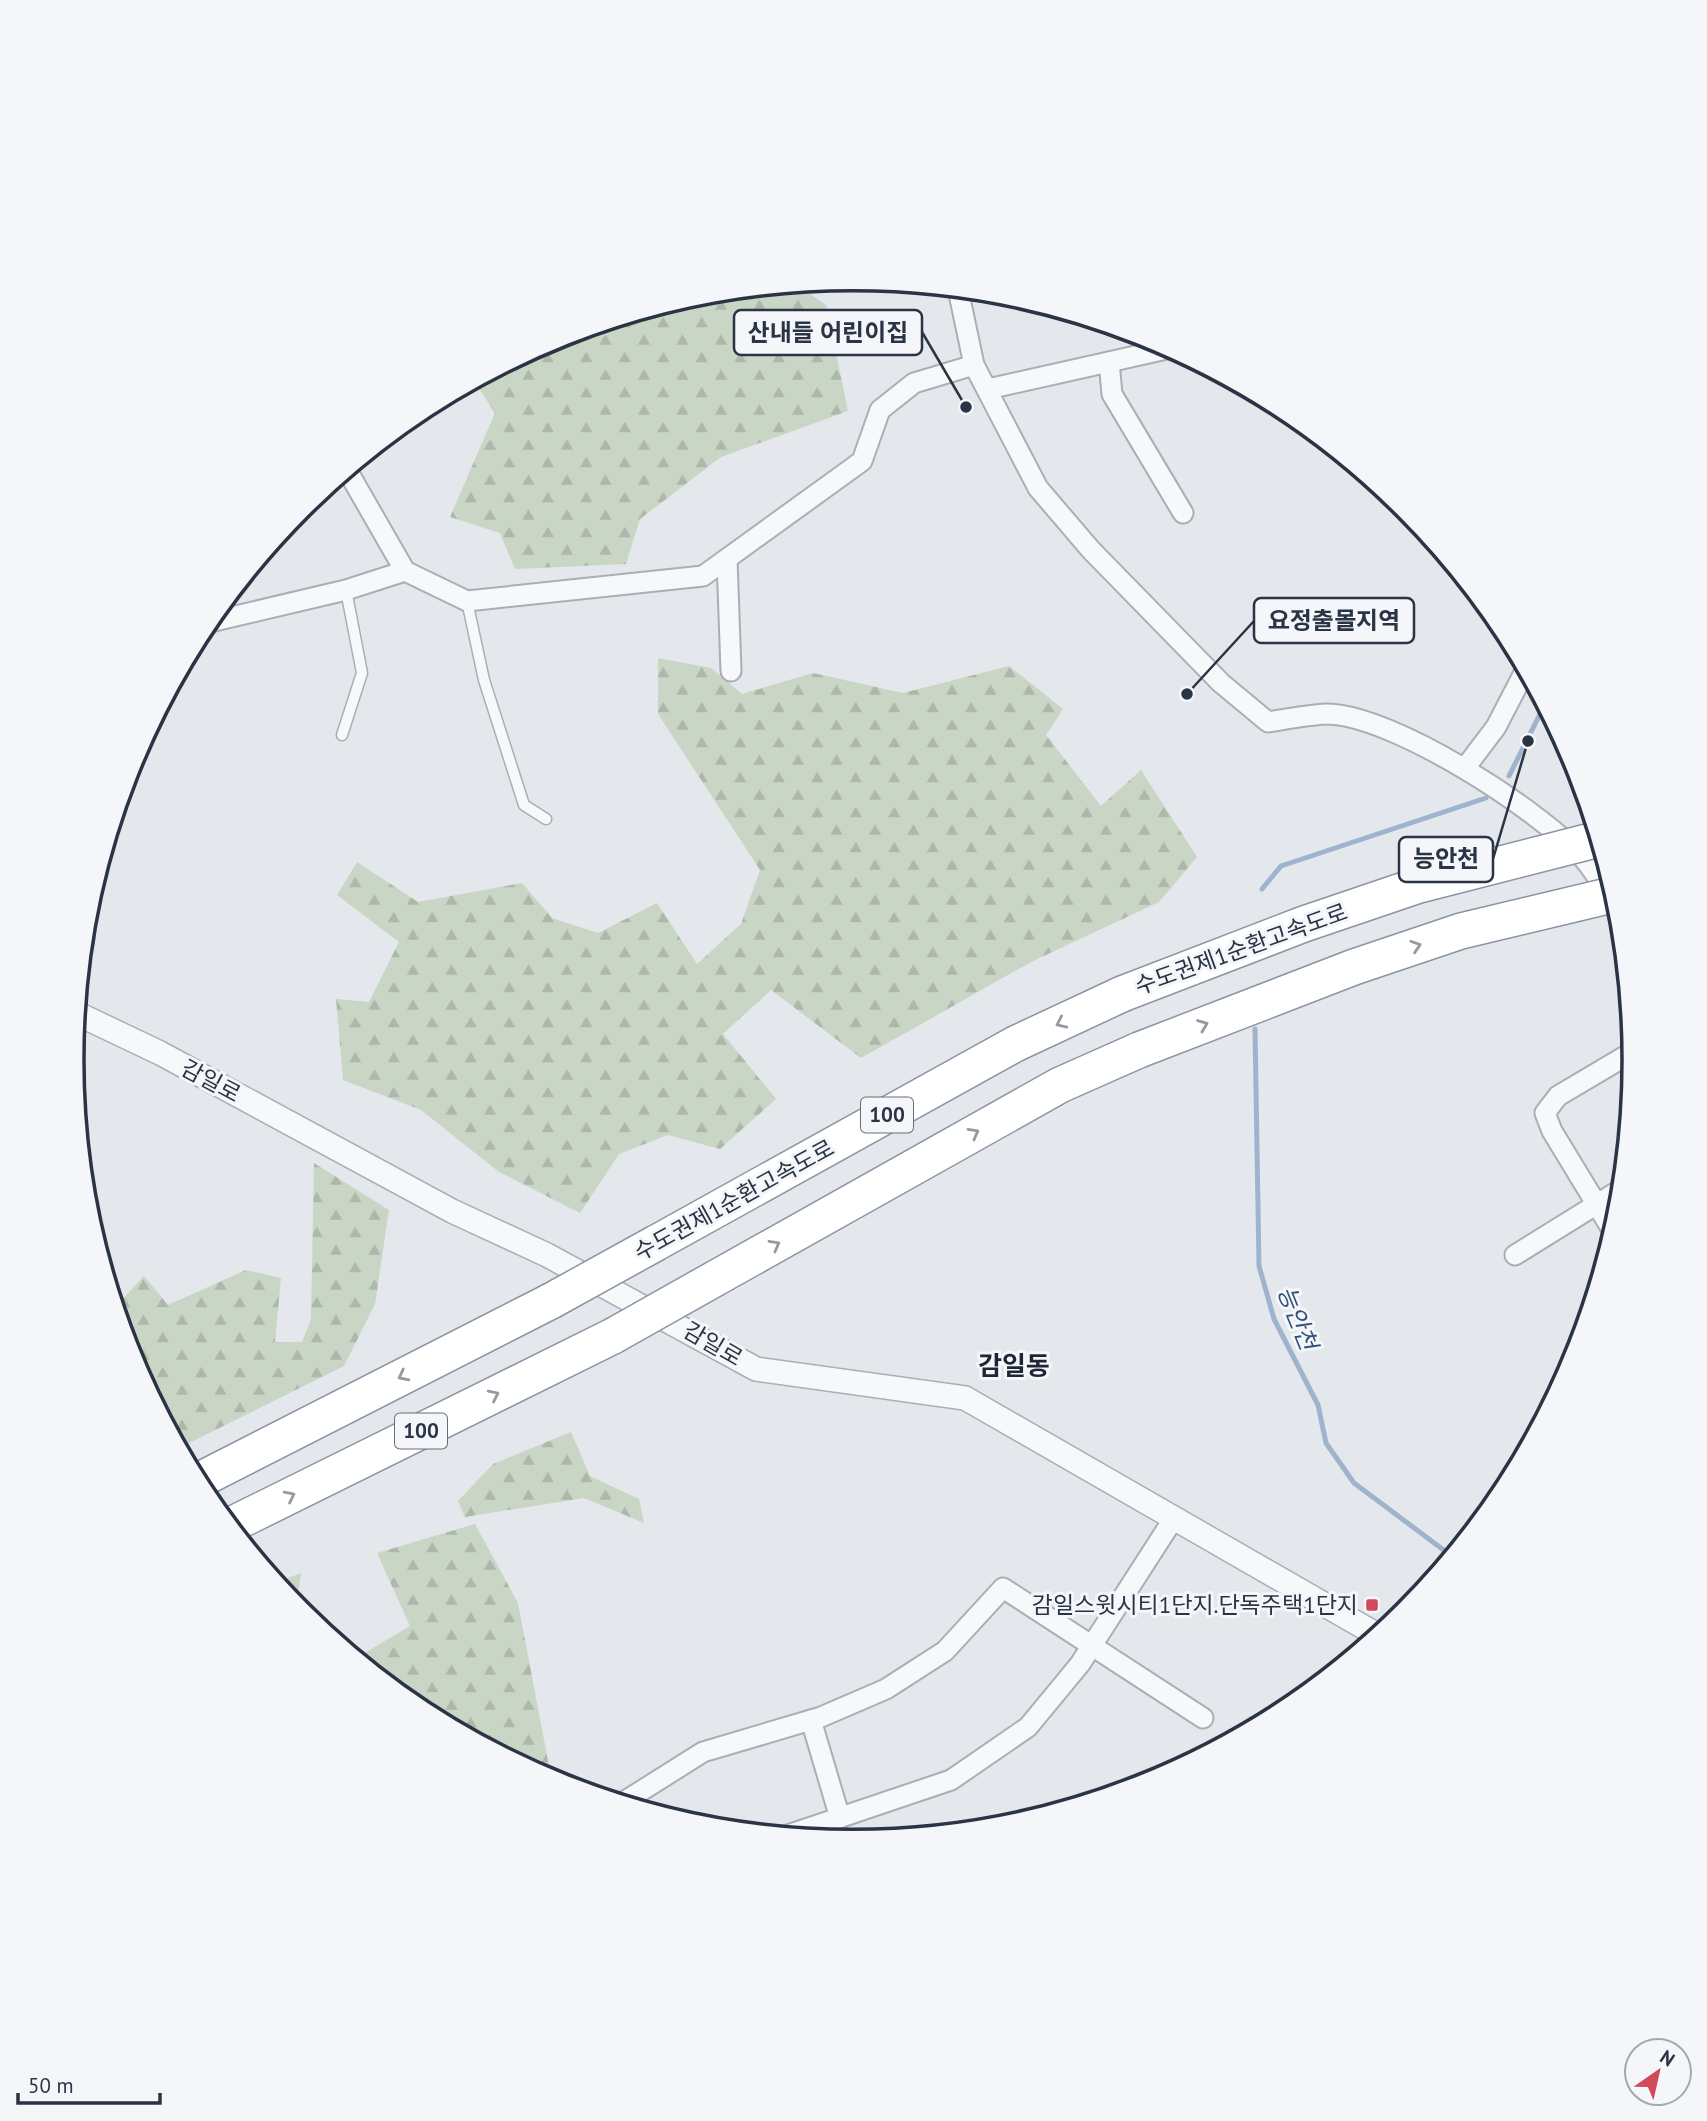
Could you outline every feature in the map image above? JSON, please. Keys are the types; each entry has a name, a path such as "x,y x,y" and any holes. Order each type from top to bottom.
{"highway":[{"name":"수도권제1순환고속도로","path":"207,1477 551,1301 1015,1044 1122,994 1304,924 1419,885 1591,849"},
{"name":"100","path":"238,1522 613,1336 1060,1085 1139,1050 1354,967 1449,935 1605,897"}],"street":[{"path":"960,299 974,365 1038,488 1091,550 1221,683 1268,722 1327,714 1371,722 1465,768 1591,849"},
{"path":"988,389 1153,352"},
{"path":"1109,362 1112,394 1183,513"},
{"path":"351,478 405,571 467,601 703,576 862,461 880,410 914,383 974,365"},
{"path":"727,558 731,671"},
{"path":"225,618 346,590 405,571"},
{"path":"1465,768 1496,727 1521,678"},
{"name":"감일로","path":"86,1018 160,1053 452,1211 547,1255 756,1369 965,1398 1370,1630"},
{"path":"1606,1221 1545,1113 1558,1096 1623,1058"},
{"path":"1515,1255 1610,1196"},
{"path":"809,1828 951,1780 1028,1727 1091,1646 1174,1518"},
{"path":"632,1797 703,1752 811,1720 886,1689 945,1651 1003,1588 1203,1717"},
{"path":"811,1720 840,1818"}],"lane":[{"path":"342,735 362,673 346,590"},
{"path":"467,601 484,680 524,804 546,819"}],"green space":[{"path":"809,293 826,305 848,411 721,457 640,519 626,564 515,569 500,533 450,517 495,413 479,389 559,350 654,317 753,298"},
{"path":"658,658 711,668 742,694 813,673 903,693 1009,666 1063,709 1046,735 1101,806 1141,770 1197,857 1159,902 1031,962 861,1058 771,990 723,1034 776,1099 720,1149 668,1135 619,1154 580,1213 499,1172 421,1110 343,1080 336,999 369,1002 399,942 337,895 357,862 418,902 522,883 552,918 598,933 657,903 697,964 741,924 760,870 658,714"},
{"path":"314,1163 389,1210 375,1304 344,1366 187,1444 163,1401 122,1299 144,1276 168,1305 246,1270 281,1278 275,1342 302,1342 311,1319"},
{"path":"571,1432 590,1476 639,1499 644,1523 584,1498 465,1517 458,1501 493,1464"},
{"path":"475,1524 518,1603 549,1767 469,1727 426,1700 364,1653 410,1626 377,1553"},
{"path":"301,1573 298,1593 285,1579"}],"waterway":[{"name":"능안천","path":"1509,776 1540,713"},
{"name":"능안천","path":"1262,889 1281,866 1486,798"},
{"name":"능안천","path":"1255,1029 1259,1266 1274,1319 1318,1405 1326,1443 1354,1483 1446,1551"}],"place":[{"name":"산내들 어린이집","path":"966,407"},
{"name":"요정출몰지역","path":"1187,694"},
{"name":"능안천","path":"1528,741"},
{"name":"감일스윗시티1단지.단독주택1단지","path":"1372,1605"}],"district":[{"name":"감일동","path":"1014,1366"}]}
